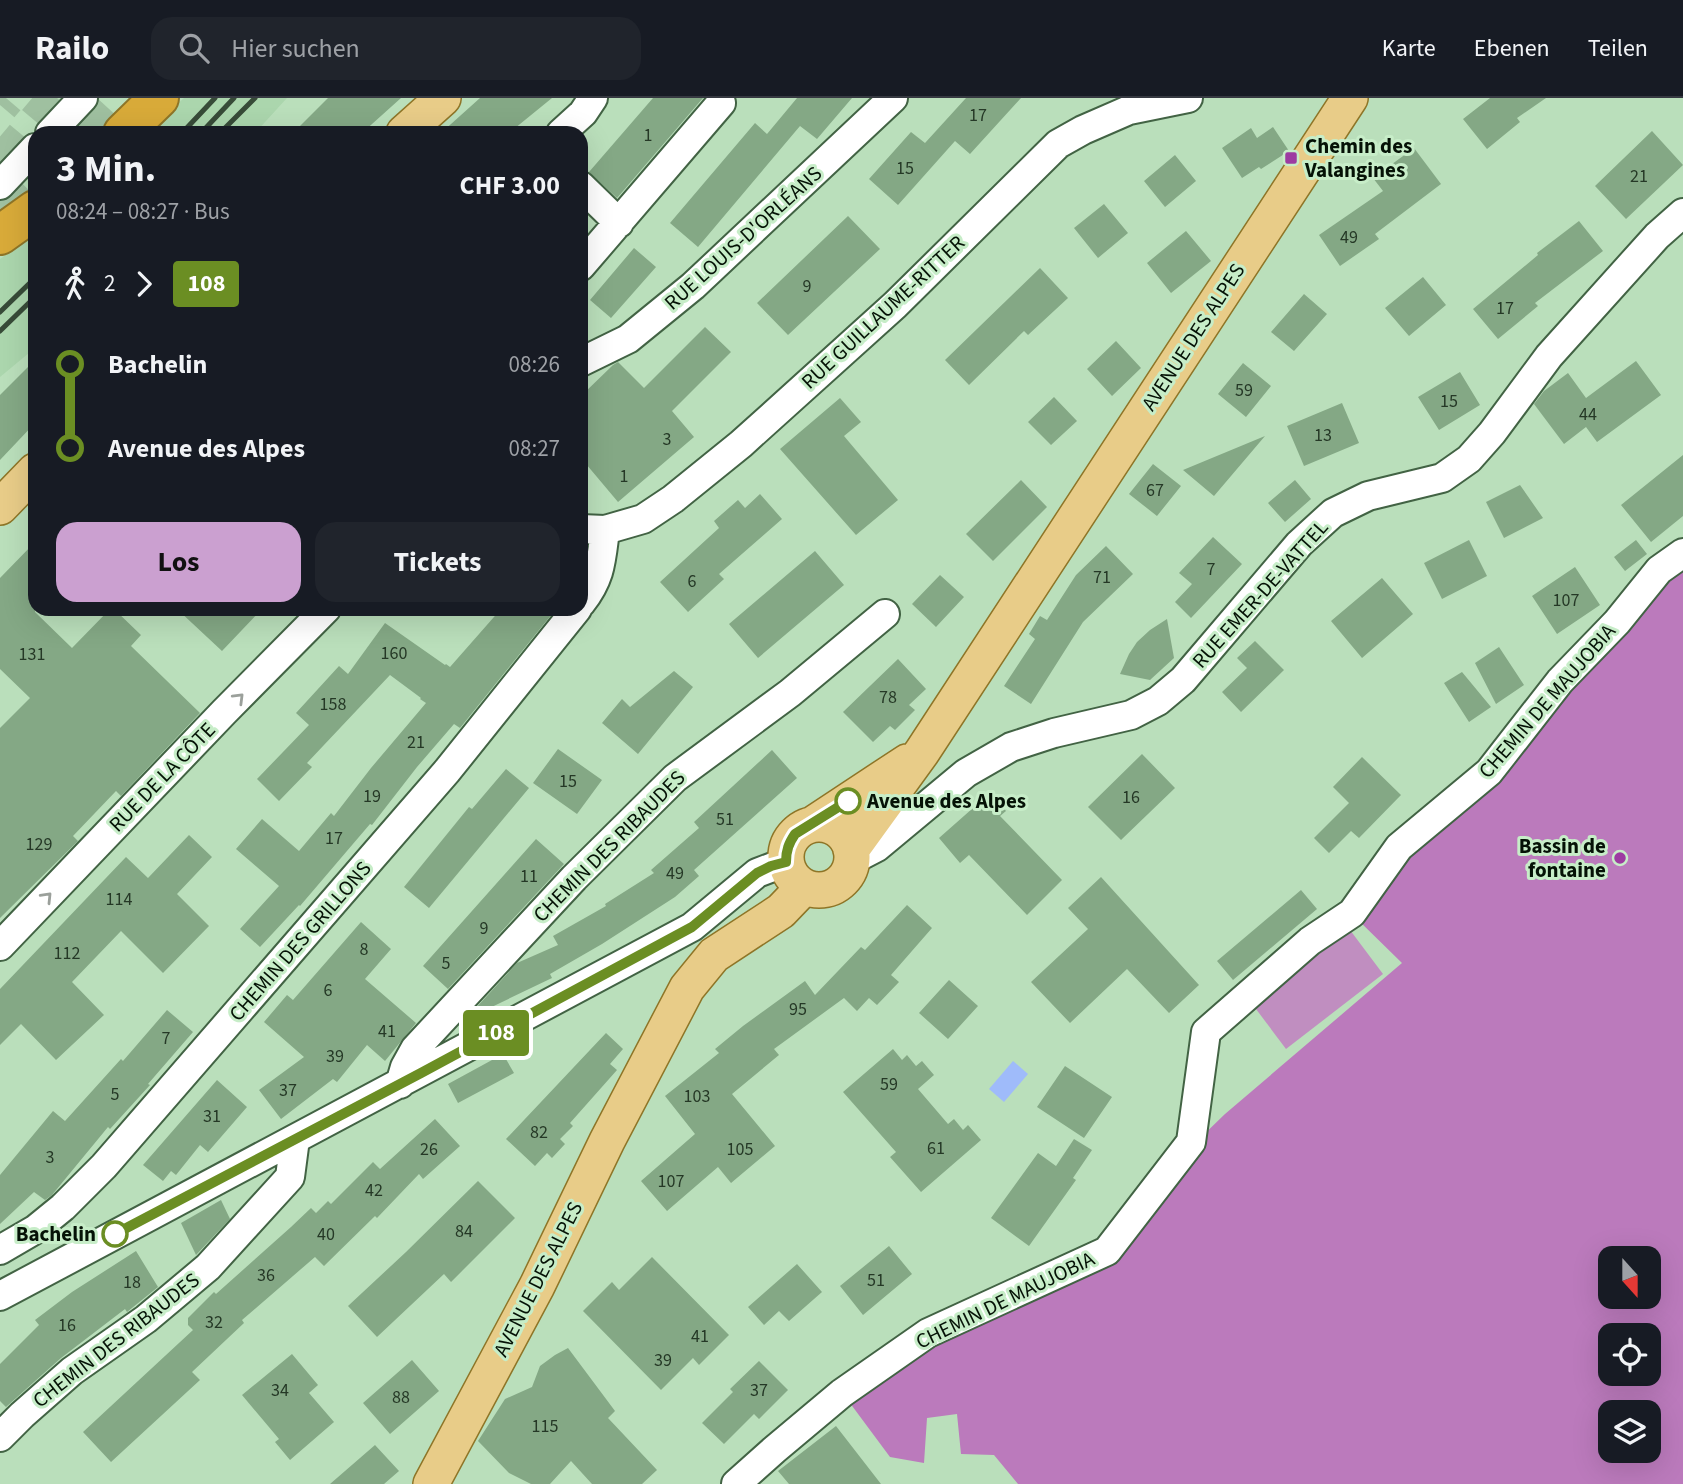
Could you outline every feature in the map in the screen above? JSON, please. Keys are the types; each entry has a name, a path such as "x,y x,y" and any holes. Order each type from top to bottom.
{"highway":[{"path":"130,126 159,98"},
{"path":"0,207 28,197"},
{"path":"0,235 28,215"}],"main road":[{"path":"412,126 443,98"},
{"name":"AVENUE DES ALPES","path":"852,855 1350,98"},
{"path":"0,507 28,478"},
{"name":"AVENUE DES ALPES","path":"813,824 922,752"},
{"path":"813,824 823,824 841,832 848,840 852,855 844,879 835,886 815,890 795,874 786,852 795,834 813,824"},
{"name":"AVENUE DES ALPES","path":"431,1484 537,1286 607,1141 687,988 713,955 781,911 795,874"}],"street":[{"path":"57,126 83,98"},
{"path":"569,126 583,113 593,98"},
{"name":"RUE LOUIS-D'ORLÉANS","path":"588,359 628,339 693,286 893,98"},
{"name":"RUE GUILLAUME-RITTER","path":"593,530 643,519 673,499 741,444 895,304 1058,144 1129,110 1188,98"},
{"path":"588,259 721,103"},
{"path":"0,185 28,155"},
{"path":"588,193 619,223"},
{"name":"RUE EMER-DE-VATTEL","path":"852,855 877,847 965,773 1011,747 1054,733 1131,715 1158,701 1183,680 1299,544 1333,513 1368,496 1441,478 1469,459 1492,433 1549,356 1657,236 1683,212"},
{"path":"588,595 601,566 593,530"},
{"name":"CHEMIN DE MAUJOBIA","path":"736,1484 842,1393 928,1333 1107,1251 1191,1142 1206,1032 1310,941 1352,913 1399,847 1489,772 1560,681 1617,622 1659,570 1683,553"},
{"name":"CHEMIN DES RIBAUDES","path":"400,1084 405,1067 415,1049 574,878 675,778 790,693 885,614"},
{"name":"RUE DE LA CÔTE","path":"0,946 319,616"},
{"name":"CHEMIN DES GRILLONS","path":"0,1250 36,1229 63,1207 104,1166 447,771 571,616"},
{"path":"0,1296 692,927 757,873 771,866 795,874"},
{"name":"CHEMIN DES RIBAUDES","path":"0,1437 72,1371 146,1319 208,1267 290,1177 295,1139"}],"shaded area":[{"path":"184,98 287,98 261,126 154,126"},
{"path":"28,240 28,354 0,377 0,259"},
{"path":"1683,564 1683,1484 1018,1484 994,1455 961,1454 957,1414 927,1418 924,1463 890,1457 844,1395 930,1335 1109,1253 1193,1145 1225,1114 1402,963 1354,916 1401,849"},
{"path":"1350,930 1383,974 1286,1049 1253,1005"}],"water":[{"path":"1013,1061 1028,1074 1004,1102 989,1089"}],"building":[{"path":"328,98 401,98 370,126 300,126"},
{"path":"480,98 552,98 518,126 449,126"},
{"path":"653,98 703,98 617,198 589,172"},
{"path":"797,98 852,98 817,139 800,126 698,247 670,223 755,123 767,134"},
{"path":"966,98 1021,98 970,154 955,141 898,205 869,179 911,132 925,143"},
{"path":"1490,98 1546,98 1517,118 1520,122 1487,149 1463,119"},
{"path":"1273,127 1289,151 1242,178 1222,148 1251,128 1257,138"},
{"path":"1652,131 1683,165 1626,219 1595,186"},
{"path":"1414,148 1441,184 1375,234 1379,239 1340,266 1319,235 1383,191 1373,178"},
{"path":"1175,155 1196,181 1165,207 1144,181"},
{"path":"1104,204 1128,233 1098,258 1074,228"},
{"path":"848,216 880,249 788,335 757,303"},
{"path":"1579,221 1603,251 1535,303 1538,306 1498,339 1473,309 1538,255 1537,253"},
{"path":"1186,231 1211,261 1171,293 1147,263"},
{"path":"634,248 656,267 611,318 590,300"},
{"path":"1040,268 1068,298 1028,335 1024,331 969,385 945,360"},
{"path":"1423,277 1446,305 1409,336 1385,308"},
{"path":"1304,294 1327,314 1294,351 1271,332"},
{"path":"705,327 731,352 672,411 694,437 618,502 588,466 588,389 618,362 644,388"},
{"path":"1116,341 1141,368 1112,396 1087,369"},
{"path":"1636,361 1661,395 1597,442 1586,427 1564,444 1534,404 1544,391 1568,373 1586,398"},
{"path":"1243,363 1271,386 1246,417 1218,394"},
{"path":"28,367 28,430 0,460 0,395"},
{"path":"1460,372 1480,405 1439,430 1418,397"},
{"path":"1054,397 1077,421 1051,445 1028,422"},
{"path":"840,398 861,422 844,436 898,500 856,535 780,449"},
{"path":"1342,403 1359,443 1304,466 1287,426"},
{"path":"1265,436 1214,496 1183,470"},
{"path":"1683,455 1683,516 1651,542 1621,505"},
{"path":"1153,464 1181,486 1157,516 1129,494"},
{"path":"1021,480 1047,507 993,561 966,534"},
{"path":"1295,480 1311,499 1285,522 1268,503"},
{"path":"1520,485 1543,518 1504,538 1486,502"},
{"path":"760,494 782,519 719,574 724,579 688,612 660,582 719,528 714,521 738,500 745,508"},
{"path":"1213,537 1242,564 1191,618 1175,602 1192,584 1179,573"},
{"path":"1469,540 1487,576 1442,599 1424,563"},
{"path":"1636,540 1647,554 1625,571 1614,557"},
{"path":"1106,546 1133,574 1083,622 1031,704 1004,686 1035,639 1029,634 1040,616 1047,620 1076,575"},
{"path":"28,549 28,616 39,616 72,648 103,616 121,616 141,635 131,646 200,713 121,796 116,791 73,836 78,841 0,918 0,728 30,698 0,669 0,578"},
{"path":"815,551 844,585 758,658 729,624"},
{"path":"1575,567 1600,605 1557,634 1532,596"},
{"path":"940,575 964,597 936,627 912,604"},
{"path":"1382,578 1413,614 1362,658 1331,621"},
{"path":"184,616 255,616 222,651"},
{"path":"495,616 550,616 460,728 454,724 372,825 370,824 300,906 260,947 240,929 279,886 236,849 262,819 299,851 331,813 334,816 426,703 390,675 307,763 312,767 279,801 257,779 309,725 296,713 339,666 348,674 385,623 450,667"},
{"path":"1167,619 1174,658 1150,680 1120,674 1137,642"},
{"path":"1255,641 1284,670 1241,712 1222,692 1247,668 1237,658"},
{"path":"1499,647 1524,685 1496,704 1475,663"},
{"path":"898,659 926,689 909,705 915,710 895,730 890,726 873,742 843,712"},
{"path":"674,671 693,687 638,754 602,723 622,699 630,707"},
{"path":"1462,672 1491,707 1469,722 1444,683"},
{"path":"558,749 602,780 577,814 533,783"},
{"path":"772,750 797,778 694,870 699,876 675,897 550,974 552,978 477,1014 475,1009 517,963 558,945 553,936 606,906 605,904 654,873 651,870 699,828 694,822"},
{"path":"1142,754 1175,788 1121,840 1088,807"},
{"path":"1362,757 1401,795 1359,838 1351,831 1329,853 1314,838 1349,803 1333,787"},
{"path":"506,769 529,788 429,908 404,887 469,807 472,809"},
{"path":"990,793 1006,811 1000,816 1062,880 1027,915 969,855 960,863 939,838"},
{"path":"189,835 212,857 177,894 209,926 163,973 121,931 72,982 104,1015 56,1060 21,1024 0,1045 0,989 126,857 148,878"},
{"path":"536,839 564,864 448,989 423,966"},
{"path":"1101,877 1199,985 1169,1013 1127,969 1070,1023 1031,982 1088,929 1068,908"},
{"path":"1301,890 1317,909 1233,980 1217,961"},
{"path":"907,905 932,928 891,975 899,982 877,1005 869,998 857,1011 844,998 774,1049 779,1055 732,1094 775,1146 731,1183 718,1167 667,1211 641,1181 695,1134 665,1096 719,1053 715,1049 743,1026 805,981 815,995 861,947 865,950"},
{"path":"361,922 391,949 365,979 416,1023 385,1061 367,1045 337,1082 333,1079 281,1119 259,1090 304,1057 264,1022 287,995 293,1000"},
{"path":"949,980 978,1006 948,1039 919,1013"},
{"path":"167,1010 193,1032 148,1084 150,1085 110,1129 108,1127 52,1195 45,1200 34,1192 0,1224 0,1175 53,1111 65,1121 121,1059 123,1061"},
{"path":"606,1033 623,1049 610,1064 617,1070 570,1123 573,1126 560,1139 565,1144 552,1158 547,1153 535,1166 506,1139"},
{"path":"893,1049 902,1060 907,1055 916,1066 922,1061 934,1075 918,1089 948,1124 954,1119 963,1130 968,1125 981,1140 921,1192 890,1157 896,1152 843,1092"},
{"path":"503,1054 514,1073 458,1103 448,1084"},
{"path":"1065,1066 1112,1097 1084,1138 1037,1107"},
{"path":"217,1080 247,1107 208,1152 200,1145 176,1175 171,1171 163,1181 143,1165"},
{"path":"435,1119 460,1146 423,1179 419,1174 377,1218 375,1216 324,1266 315,1257 242,1320 244,1323 192,1372 200,1380 111,1462 83,1432 193,1330 188,1325 188,1318 311,1208 316,1213 328,1201 331,1204 373,1162 380,1169"},
{"path":"1074,1139 1092,1150 1073,1178 1076,1180 1029,1246 991,1218 1038,1153 1056,1166"},
{"path":"478,1181 515,1218 451,1282 444,1274 377,1337 348,1306"},
{"path":"221,1200 230,1219 196,1255 181,1223"},
{"path":"889,1246 912,1274 863,1315 840,1286"},
{"path":"136,1251 158,1287 61,1358 6,1407 0,1401 0,1364 39,1325 35,1320 72,1292"},
{"path":"652,1257 729,1335 699,1365 693,1358 661,1390 583,1311 612,1282 619,1290"},
{"path":"797,1264 822,1292 789,1321 779,1311 764,1325 748,1307"},
{"path":"568,1348 615,1411 608,1418 657,1470 642,1484 592,1484 571,1461 550,1484 531,1484 509,1473 478,1441 505,1399 532,1387 540,1366"},
{"path":"292,1354 318,1385 309,1393 334,1422 290,1460 275,1442 279,1439 242,1395"},
{"path":"412,1360 439,1391 390,1434 363,1403"},
{"path":"759,1361 788,1390 759,1419 754,1414 724,1444 702,1423 733,1392 730,1389"},
{"path":"836,1426 881,1484 789,1484 778,1471"},
{"path":"375,1445 399,1471 384,1484 330,1484"}],"tunnel":[{"path":"0,105 6,98"},
{"path":"34,126 57,98"},
{"path":"85,126 111,98"},
{"path":"0,166 28,133"},
{"path":"0,215 28,187"}],"railway":[{"path":"189,126 215,98"},
{"path":"208,126 234,98"},
{"path":"227,126 255,98"},
{"path":"0,312 28,285"},
{"path":"0,331 28,304"}],"bus line":[{"name":"108","path":"115,1234 692,927 757,873 786,862 789,842 795,834 848,801"}],"place":[{"name":"Chemin des Valangines","path":"1291,158"},
{"name":"Avenue des Alpes","path":"848,801"},
{"name":"Bassin de fontaine","path":"1620,858"},
{"name":"Bachelin","path":"115,1234"}]}
